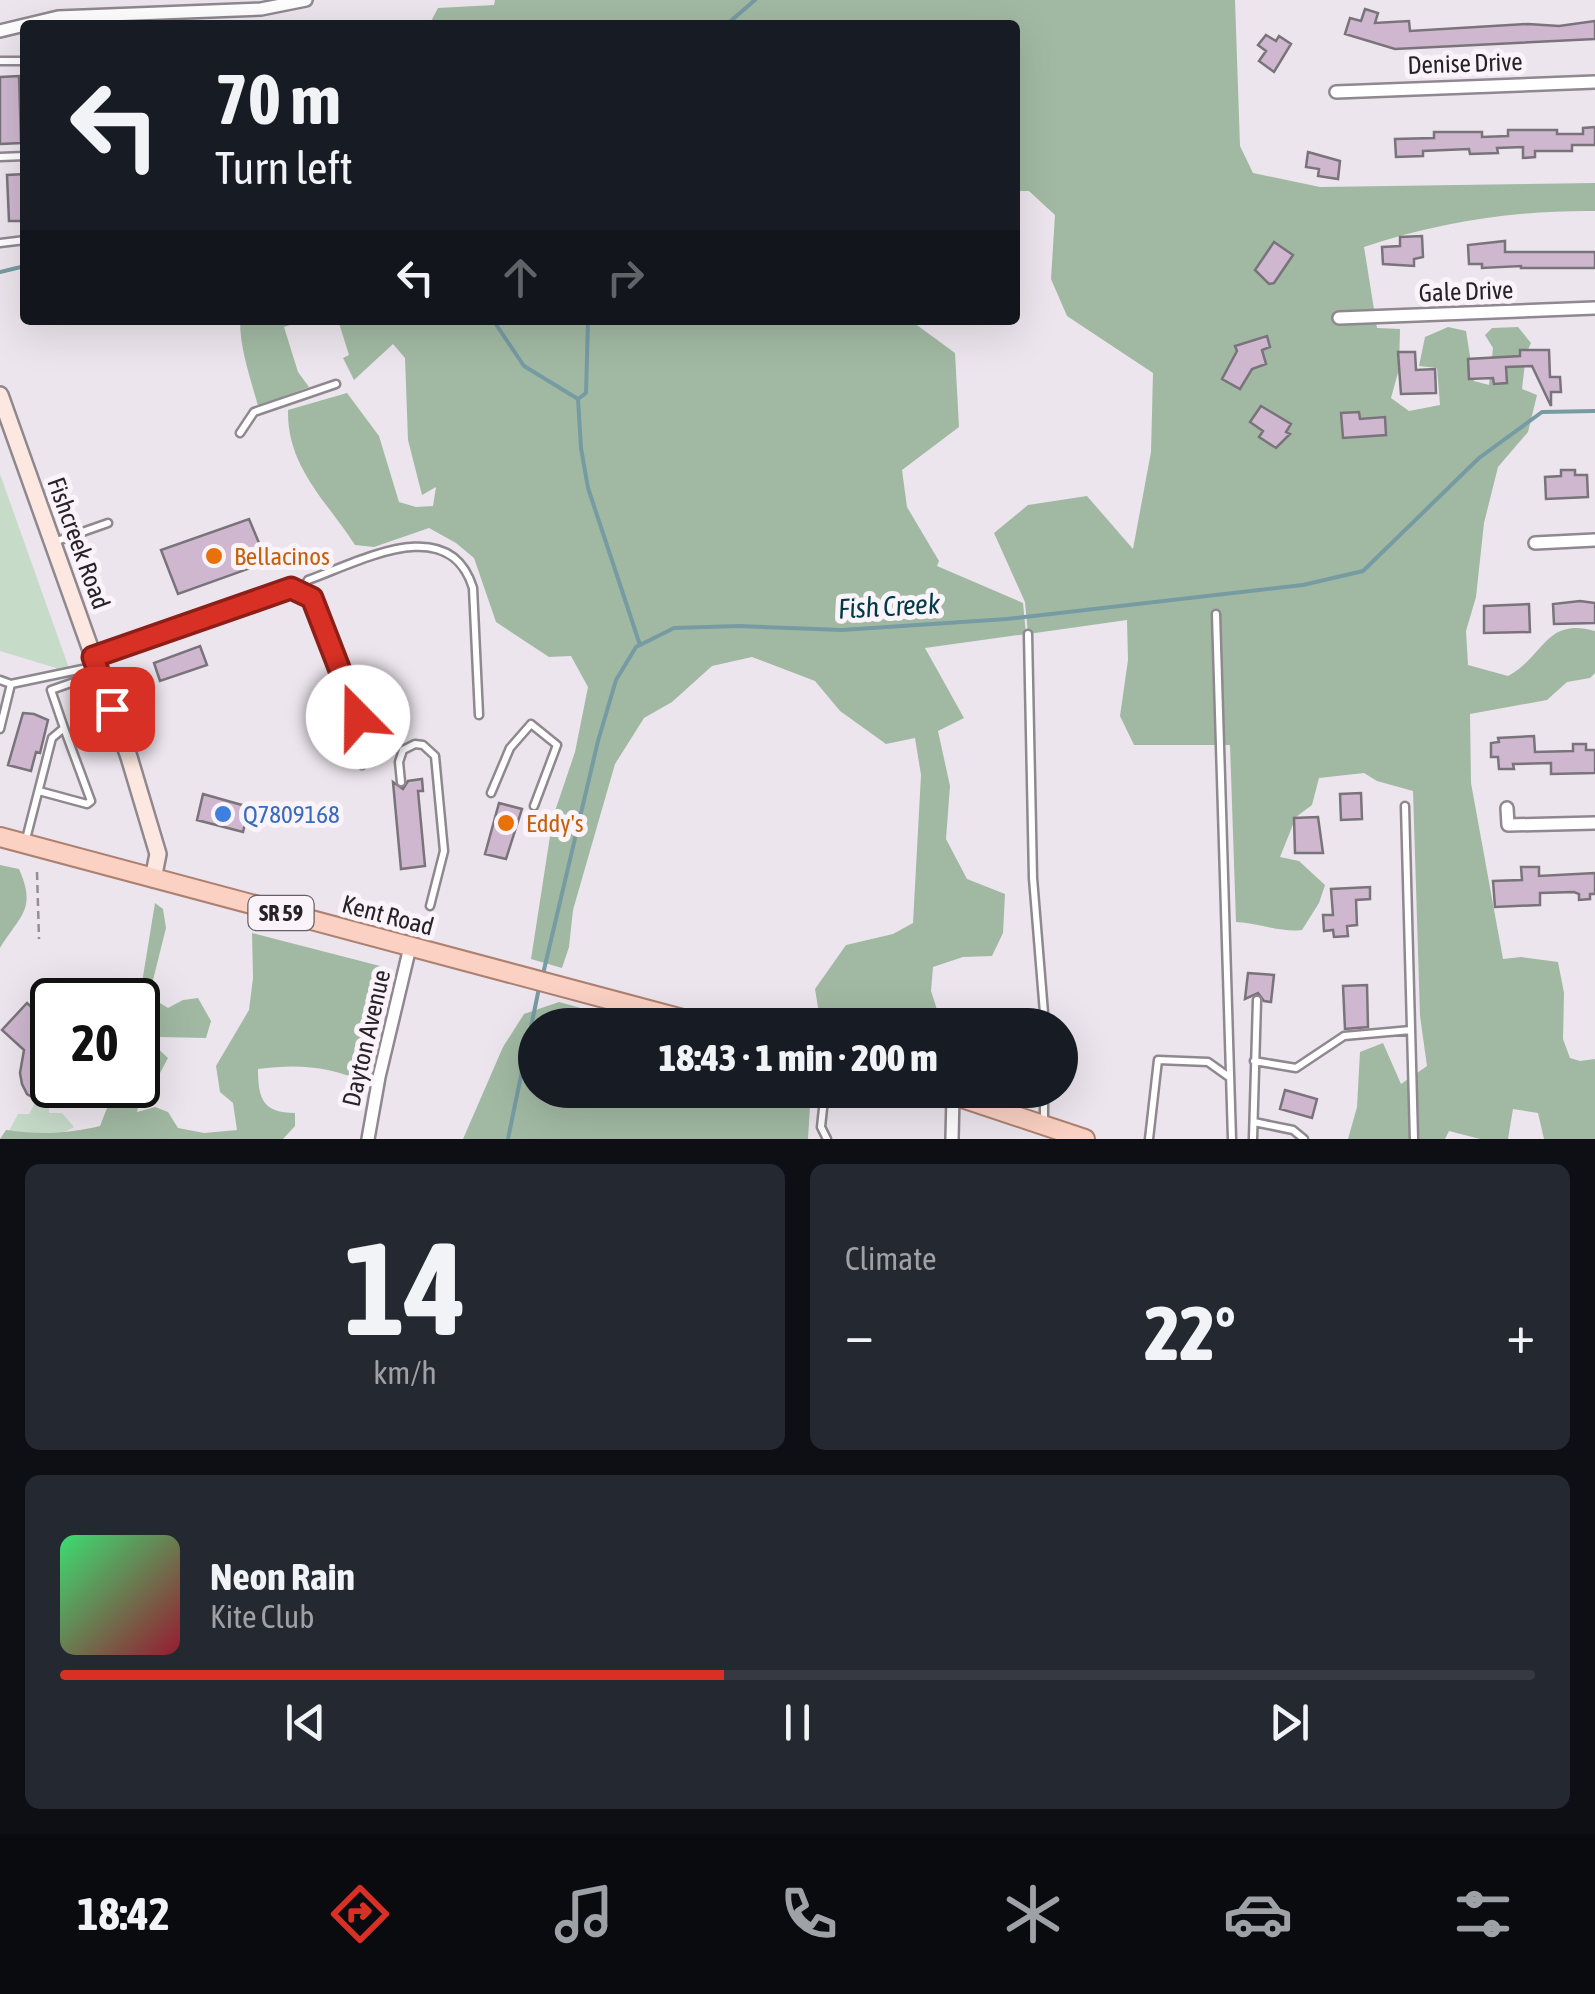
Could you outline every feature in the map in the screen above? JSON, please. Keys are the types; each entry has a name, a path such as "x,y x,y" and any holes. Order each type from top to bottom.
{"main road":[{"name":"Fishcreek Road","path":"0,395 158,854 153,879"},
{"name":"Kent Road","path":"0,838 641,1008"},
{"path":"994,1108 1085,1139"}],"street":[{"path":"76,20 260,9 306,0"},
{"name":"Denise Drive","path":"1336,92 1595,82"},
{"name":"Gale Drive","path":"1339,318 1595,308"},
{"path":"1535,543 1595,540"},
{"path":"1507,808 1508,825 1595,823"},
{"name":"Dayton Avenue","path":"368,1139 410,947"},
{"path":"947,1108 952,1139"}],"lane":[{"path":"240,432 254,412 336,384"},
{"path":"52,543 108,523"},
{"path":"302,593 308,580 406,546 448,552 467,569 473,588 480,715"},
{"path":"38,791 91,802 51,690 96,665 291,588 312,598 358,717 362,765"},
{"path":"1216,614 1232,1139"},
{"path":"1028,634 1032,878 1043,1008"},
{"path":"0,680 11,684 96,665"},
{"path":"0,729 11,684"},
{"path":"324,712 346,690"},
{"path":"491,793 510,748 530,724 556,746 534,806"},
{"path":"24,844 52,738 64,728"},
{"path":"401,782 399,762 403,750 415,744 431,749 436,756 444,852 430,906"},
{"path":"1405,806 1414,1139"},
{"path":"1253,1139 1257,1000"},
{"path":"1254,1061 1296,1068 1344,1036 1411,1030"},
{"path":"1149,1139 1158,1060 1208,1062 1229,1078"},
{"path":"823,1108 821,1127 827,1139"},
{"path":"1044,1108 1044,1124"},
{"path":"1254,1122 1293,1130 1304,1139"}],"path":[{"path":"38,872 38,939"}],"green space":[{"path":"495,0 1235,0 1240,146 1253,173 1320,187 1595,183 1595,211 1478,219 1364,247 1377,328 1400,329 1399,369 1391,398 1409,411 1440,405 1437,368 1419,366 1425,337 1448,327 1466,331 1474,381 1489,385 1493,348 1485,335 1492,328 1518,327 1531,343 1522,389 1537,395 1528,432 1498,467 1484,523 1476,597 1466,631 1468,665 1508,676 1555,634 1578,628 1595,631 1595,673 1590,678 1567,682 1547,700 1470,714 1471,783 1503,959 1558,962 1564,993 1563,1039 1570,1058 1595,1059 1595,1139 1544,1139 1538,1113 1513,1109 1508,1139 1480,1139 1449,1131 1445,1139 1348,1139 1357,1107 1360,1052 1383,1043 1401,1084 1427,1066 1420,1016 1413,791 1377,781 1364,773 1319,778 1312,805 1296,817 1280,857 1299,861 1325,885 1319,903 1302,930 1236,922 1230,745 1134,745 1120,716 1128,660 1127,620 1028,634 1025,602 994,533 1028,505 1087,496 1133,549 1151,452 1153,373 1067,316 1051,279 1055,215 1029,191 1020,191 1020,20 432,20 438,8 494,5"},
{"path":"240,325 290,325 284,327 298,372 309,387 258,406"},
{"path":"340,325 917,325 955,353 959,427 902,470 907,507 939,561 937,566 1023,603 1026,634 925,648 964,718 938,731 950,786 946,839 967,879 1005,894 1003,933 992,956 963,957 933,967 931,991 936,1008 818,1008 815,989 846,945 893,934 913,923 921,775 915,738 886,744 840,711 815,681 752,657 712,666 672,702 644,718 615,764 573,910 562,968 531,959 553,817 575,752 588,687 571,656 549,657 496,622 474,558 456,543 429,528 374,547 355,545 301,466 289,430 288,410 347,393 379,436 399,502 433,506 436,487 422,495 408,440 405,358 393,344 354,380 343,358 349,355"},
{"path":"0,474 70,671 58,674 56,668 0,651"},
{"path":"0,865 19,869 26,903 0,948"},
{"path":"155,903 163,909 166,928 154,978 143,978"},
{"path":"252,933 380,966 386,980 372,1073 366,1083 313,1068 258,1069 264,1102 276,1110 295,1113 295,1126 283,1139 0,1139 6,1130 53,1133 100,1126 107,1108 138,1108 137,1112 158,1108 168,1112 178,1128 204,1133 237,1130 233,1103 220,1092 216,1066 249,1010"},
{"path":"198,998 211,1021 206,1038 160,1037 160,1003 168,1008"},
{"path":"559,1002 581,1008 542,1008"},
{"path":"518,1023 518,1108 810,1108 808,1139 463,1139 503,1047"},
{"path":"160,1051 168,1058 160,1073"},
{"path":"32,1108 49,1108 49,1113 62,1113 74,1127 51,1134 9,1131 18,1114 29,1114"}],"building":[{"path":"1365,9 1378,13 1375,23 1409,21 1410,31 1528,24 1559,26 1595,21 1595,39 1395,49 1345,34 1350,18 1361,21"},
{"path":"1266,35 1276,41 1279,36 1291,44 1274,72 1259,61 1266,51 1258,45"},
{"path":"19,76 20,143 0,144 0,77"},
{"path":"1595,127 1595,145 1572,145 1572,151 1535,151 1535,157 1523,158 1523,147 1497,148 1498,153 1470,154 1469,149 1423,151 1423,156 1396,157 1395,139 1434,138 1434,132 1482,132 1482,137 1508,136 1508,130 1583,134 1583,128"},
{"path":"1308,152 1340,161 1338,179 1318,176 1319,169 1306,167"},
{"path":"20,174 20,221 9,221 7,175"},
{"path":"1422,236 1423,257 1414,259 1414,266 1383,264 1382,247 1400,246 1400,237"},
{"path":"1505,241 1505,252 1595,252 1595,268 1482,268 1482,264 1469,264 1468,245"},
{"path":"1274,242 1293,255 1274,283 1269,284 1255,270"},
{"path":"1267,336 1270,347 1262,350 1266,364 1252,369 1240,389 1222,379 1237,351 1235,346"},
{"path":"1520,350 1549,350 1550,377 1560,377 1561,392 1551,392 1551,406 1532,366 1506,367 1507,383 1494,384 1493,378 1469,379 1468,359 1520,356"},
{"path":"1398,352 1415,352 1416,370 1435,369 1436,393 1401,394"},
{"path":"1261,406 1291,424 1286,432 1290,434 1276,448 1259,437 1263,431 1250,422"},
{"path":"1359,412 1360,419 1385,417 1386,435 1343,438 1341,413"},
{"path":"1561,470 1587,475 1588,497 1546,499 1545,477 1561,476"},
{"name":"Bellacinos","path":"249,519 267,562 178,594 161,550"},
{"path":"1595,603 1595,623 1554,624 1553,604"},
{"path":"1529,604 1530,632 1484,633 1484,606"},
{"path":"200,646 207,665 160,681 154,663"},
{"path":"23,713 48,720 31,771 8,765"},
{"path":"1534,736 1535,752 1573,751 1573,744 1586,744 1586,750 1595,750 1595,773 1551,774 1551,763 1513,764 1514,769 1499,769 1498,757 1491,757 1491,743 1499,742 1498,738"},
{"path":"422,779 423,791 418,791 425,866 401,869 393,782 403,789 408,781"},
{"path":"1361,793 1362,819 1341,820 1340,794"},
{"name":"Q7809168","path":"203,794 249,807 243,832 197,820"},
{"name":"Eddy's","path":"499,803 522,809 506,859 485,854"},
{"path":"1318,817 1323,853 1295,853 1294,818"},
{"path":"1521,867 1539,867 1539,876 1595,873 1595,894 1579,900 1579,894 1574,892 1540,893 1540,905 1495,907 1493,881 1522,880"},
{"path":"1370,887 1370,899 1356,900 1357,925 1347,926 1348,936 1334,937 1333,930 1324,931 1323,915 1333,915 1331,889"},
{"path":"1248,973 1274,975 1271,1002 1264,1001 1258,993 1245,999"},
{"path":"1367,985 1368,1027 1345,1029 1343,986"},
{"path":"27,1003 30,1006 30,1096 20,1073 24,1050 2,1030"},
{"path":"1285,1090 1317,1099 1312,1118 1280,1109"}],"waterway":[{"path":"732,20 755,0"},
{"path":"0,272 20,267"},
{"path":"496,325 524,366 578,399"},
{"path":"588,325 586,393 578,399 581,448 588,488 640,645"},
{"name":"Fish Creek","path":"543,974 598,741 616,680 636,647 674,628 842,630 1007,619 1303,585 1363,571 1479,458 1542,412 1595,411"},
{"name":"Fish Creek","path":"508,1139 539,988"}],"place":[{"name":"Bellacinos","path":"214,556"},
{"name":"Q7809168","path":"223,814"},
{"name":"Eddy's","path":"506,823"}],"route":[{"path":"112,709 93,657 291,588 312,598 358,717"}]}
